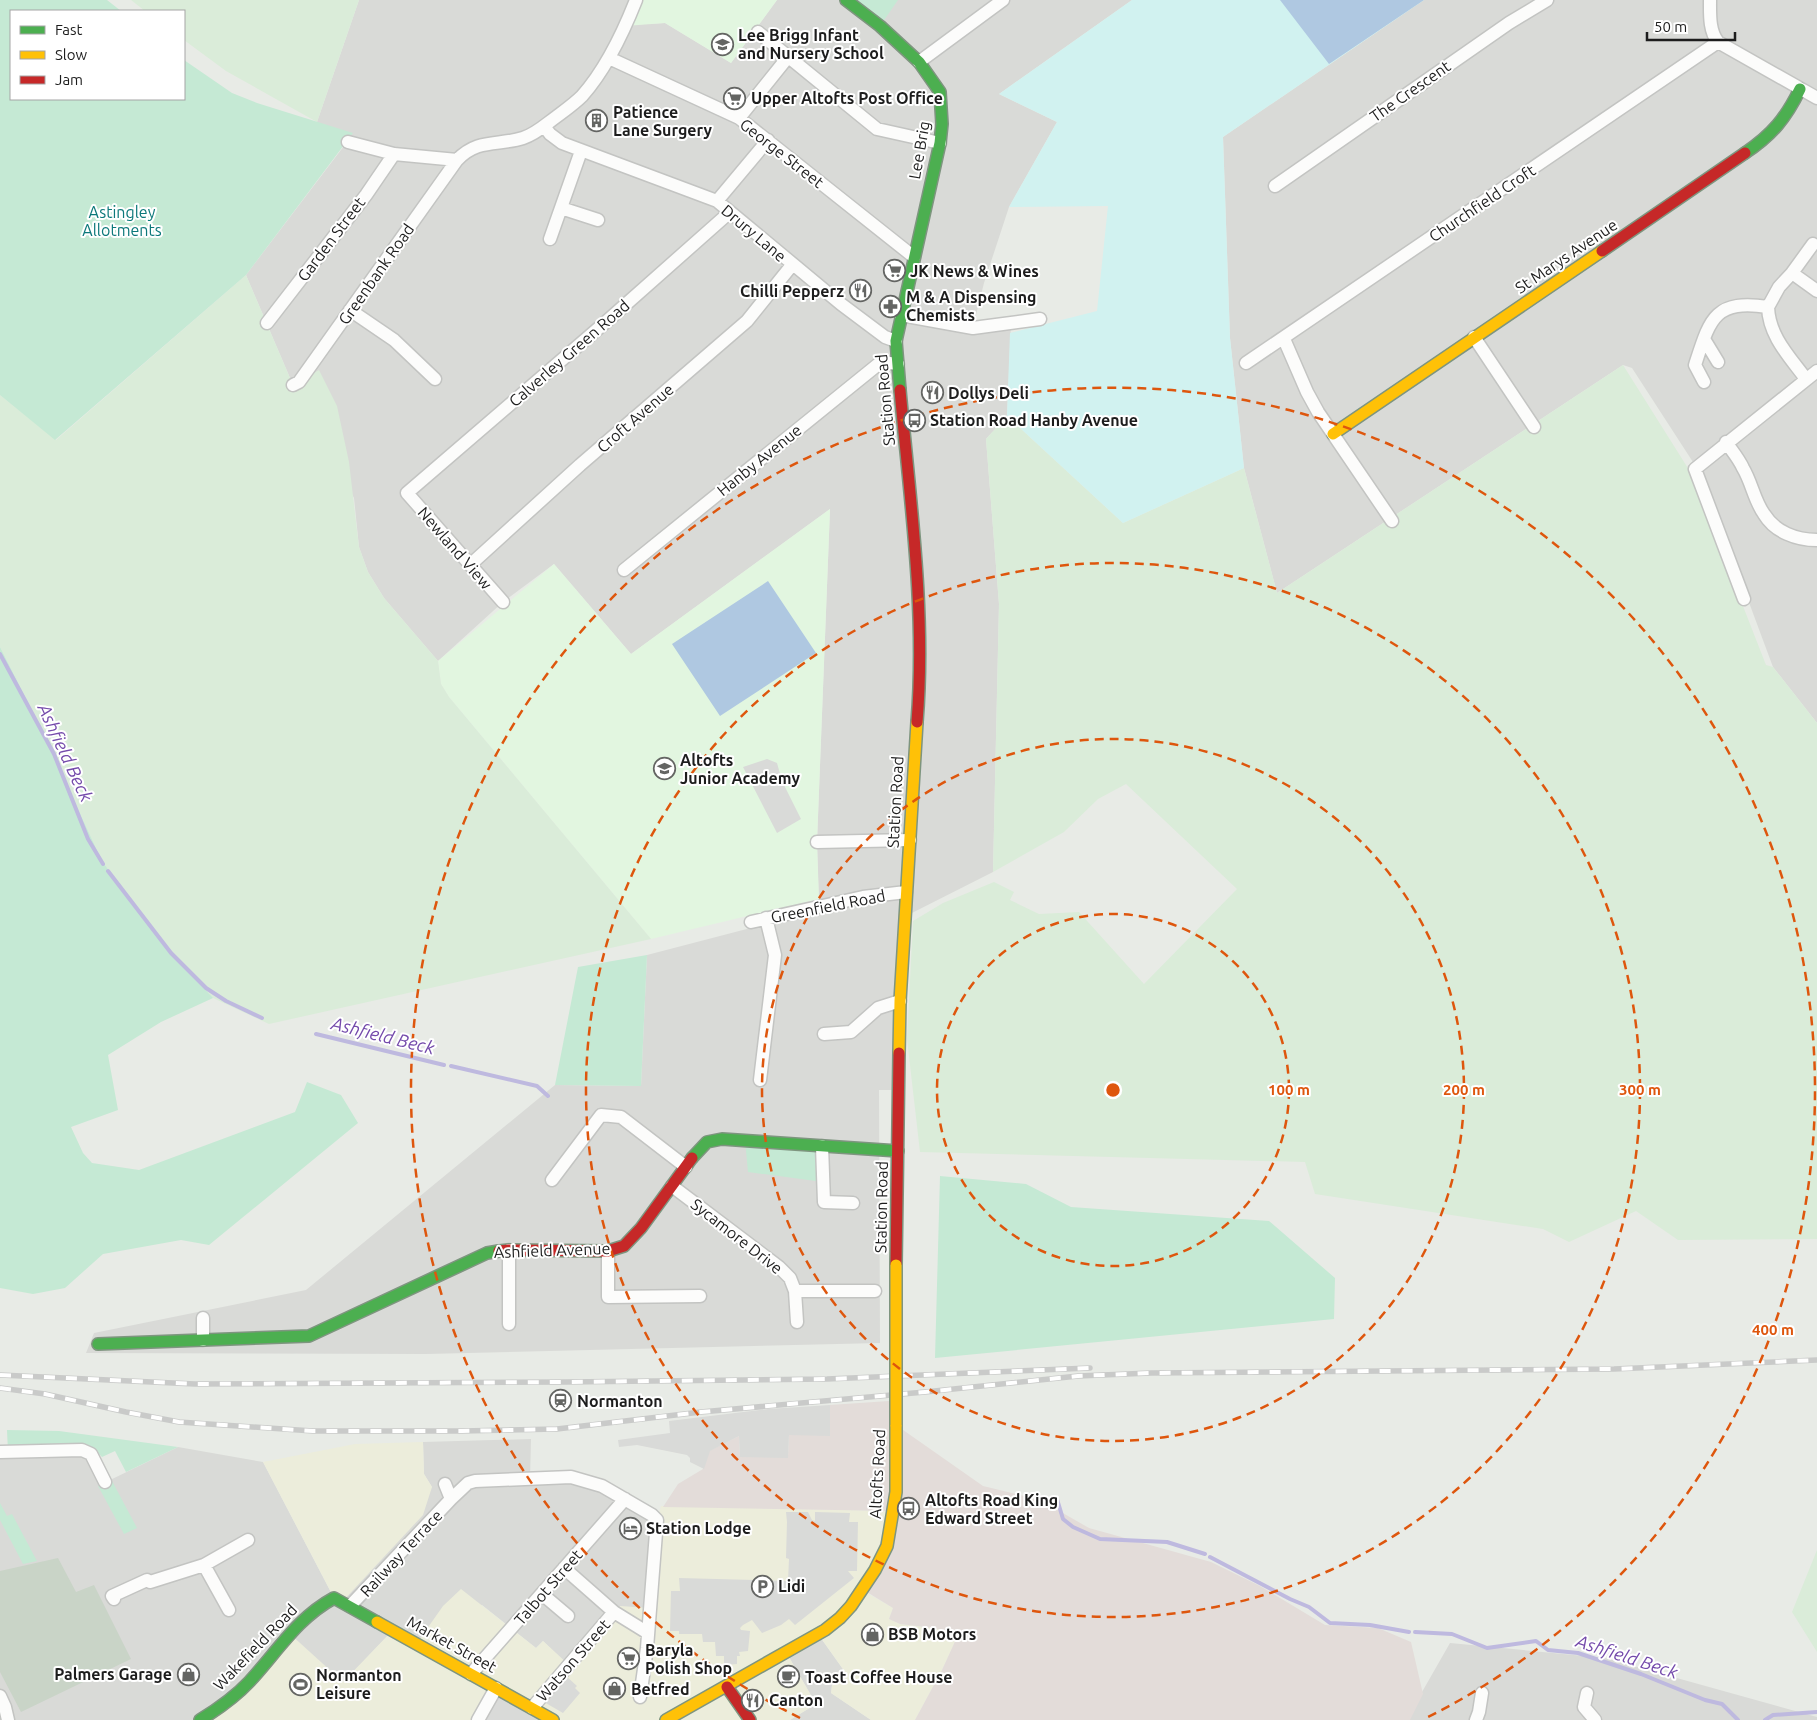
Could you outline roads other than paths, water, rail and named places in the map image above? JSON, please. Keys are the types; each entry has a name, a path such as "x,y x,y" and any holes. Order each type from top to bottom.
{"street":[{"name":"Greenbank Road","path":"293,385 299,382 464,152 473,147 493,142 517,140 534,133 581,96 609,58 636,0"},
{"name":"Lee Brig","path":"846,0 880,26 919,62 940,92 942,124 940,144 896,341"},
{"path":"919,62 1003,0"},
{"name":"The Crescent","path":"1275,186 1509,23 1548,0"},
{"path":"1710,0 1711,27 1713,36 1718,42 1817,98"},
{"path":"758,32 877,129 940,144"},
{"name":"Churchfield Croft","path":"1246,362 1284,339 1718,42"},
{"path":"739,118 788,57"},
{"name":"George Street","path":"609,58 739,118 914,257"},
{"name":"St Marys Avenue","path":"1334,434 1762,142 1786,116 1800,89"},
{"name":"Drury Lane","path":"544,126 550,134 562,143 717,201 792,265 885,337 896,341"},
{"path":"717,201 768,140"},
{"path":"348,142 394,154 457,160"},
{"path":"550,239 581,151"},
{"name":"Garden Street","path":"267,323 366,195 394,154"},
{"path":"561,208 598,220"},
{"name":"Calverley Green Road","path":"407,493 607,321 730,212"},
{"path":"1806,379 1777,340 1770,324 1768,307 1779,287 1813,244"},
{"name":"Croft Avenue","path":"470,565 580,465 748,320 792,265"},
{"path":"1792,272 1817,291"},
{"path":"1704,382 1696,365 1708,327 1726,309 1737,305 1750,304 1768,307"},
{"path":"350,310 394,340 435,379"},
{"path":"901,315 973,328 1040,319"},
{"path":"1474,337 1534,427"},
{"path":"1284,339 1307,392 1392,521"},
{"path":"1704,339 1718,362"},
{"name":"Station Road","path":"896,341 913,534 920,644 920,682 914,750 900,1001 896,1265"},
{"name":"Hanby Avenue","path":"624,570 881,362 898,364"},
{"path":"1744,599 1695,469 1726,442 1817,371"},
{"path":"1726,442 1744,468 1763,514 1773,526 1788,535 1803,540 1817,540"},
{"name":"Newland View","path":"407,493 502,602"},
{"path":"817,842 910,840"},
{"name":"Greenfield Road","path":"752,922 863,897 906,892"},
{"path":"760,1080 775,955 766,918"},
{"path":"824,1034 837,1027 851,1032 878,1008 900,1001"},
{"path":"552,1180 602,1115 621,1117 686,1167"},
{"name":"Ashfield Avenue","path":"98,1344 309,1336 487,1253 509,1250 608,1251 624,1246 641,1228 696,1153 707,1142 722,1138 898,1151"},
{"path":"822,1146 824,1202 853,1203"},
{"name":"Sycamore Drive","path":"672,1186 779,1267 790,1278 795,1292 797,1322"},
{"path":"509,1250 509,1324"},
{"path":"608,1251 608,1297 700,1296"},
{"name":"Altofts Road","path":"666,1720 825,1630 852,1606 875,1570 887,1546 896,1492 896,1265"},
{"path":"795,1292 875,1291"},
{"path":"203,1340 204,1318"},
{"path":"0,1452 82,1450 91,1454 105,1482"},
{"name":"Railway Terrace","path":"350,1606 451,1499 464,1487 475,1481 571,1477 602,1486 625,1499"},
{"name":"Railway Terrace","path":"445,1484 451,1499"},
{"path":"625,1499 657,1520 648,1633 640,1698"},
{"name":"Talbot Street","path":"471,1674 625,1499"},
{"path":"114,1599 112,1596 146,1580 150,1582 204,1565 248,1540"},
{"path":"204,1565 229,1610"},
{"path":"564,1568 614,1612 648,1633"},
{"path":"542,1594 568,1616"},
{"name":"Market Street","path":"334,1598 553,1720"},
{"name":"Wakefield Road","path":"200,1720 235,1695 248,1683 286,1636 318,1605 334,1598"},
{"name":"Watson Street","path":"532,1708 614,1612"},
{"path":"727,1687 750,1720"},
{"path":"478,1720 496,1688"},
{"path":"1587,1692 1579,1708 1595,1720"},
{"path":"1476,1720 1482,1693"},
{"path":"0,1696 5,1706 8,1720"}],"waterway":[{"name":"Ashfield Beck","path":"0,654 54,754 88,839 103,864"},
{"name":"Ashfield Beck","path":"108,871 171,953 206,988 226,1001 262,1018"},
{"name":"Ashfield Beck","path":"316,1034 444,1065"},
{"name":"Ashfield Beck","path":"451,1066 537,1086 548,1096"},
{"name":"Ashfield Beck","path":"1057,1499 1063,1519 1073,1527 1100,1539 1167,1542 1205,1554"},
{"name":"Ashfield Beck","path":"1210,1557 1309,1607 1330,1623 1370,1625 1409,1632"},
{"name":"Ashfield Beck","path":"1415,1632 1452,1634 1487,1648 1536,1641 1548,1650 1578,1653 1641,1674 1705,1700 1722,1704 1738,1720"},
{"name":"Ashfield Beck","path":"1765,1720 1773,1715 1817,1712"}],"railway":[{"path":"0,1388 45,1394 179,1422 313,1431 462,1431 557,1429 701,1412 1078,1376 1151,1373 1614,1369 1817,1360"},
{"path":"0,1375 195,1384 566,1382 827,1379 1090,1368"}],"place":[{"name":"Lee Brigg Infant and Nursery School","path":"722,44"},
{"name":"Upper Altofts Post Office","path":"735,98"},
{"name":"Patience Lane Surgery","path":"597,121"},
{"name":"JK News & Wines","path":"894,271"},
{"name":"Chilli Pepperz","path":"860,291"},
{"name":"M & A Dispensing Chemists","path":"890,306"},
{"name":"Dollys Deli","path":"932,393"},
{"name":"Station Road Hanby Avenue","path":"914,420"},
{"name":"Altofts Junior Academy","path":"664,769"},
{"name":"Normanton","path":"561,1401"},
{"name":"Altofts Road King Edward Street","path":"909,1509"},
{"name":"Station Lodge","path":"630,1528"},
{"name":"Lidi","path":"762,1586"},
{"name":"BSB Motors","path":"872,1634"},
{"name":"Baryla Polish Shop","path":"629,1659"},
{"name":"Palmers Garage","path":"188,1674"},
{"name":"Toast Coffee House","path":"789,1677"},
{"name":"Normanton Leisure","path":"300,1684"},
{"name":"Betfred","path":"615,1689"},
{"name":"Canton","path":"753,1700"}],"park label":[{"name":"Astingley Allotments","path":"122,221"}]}
